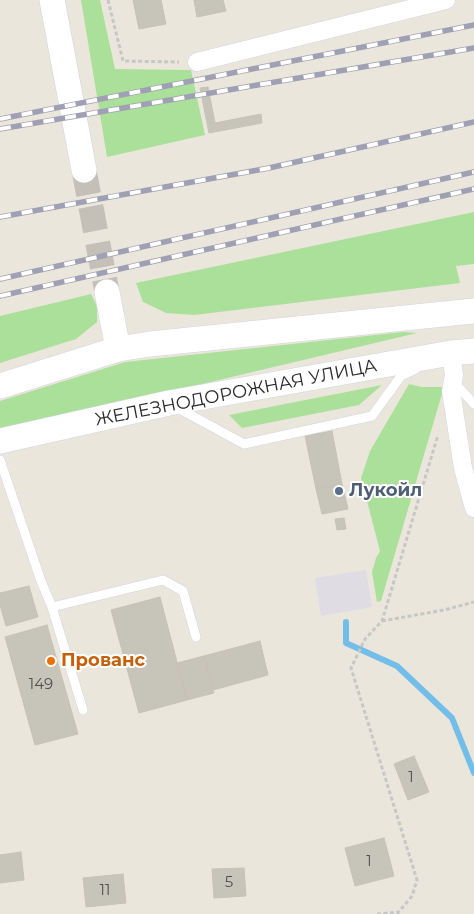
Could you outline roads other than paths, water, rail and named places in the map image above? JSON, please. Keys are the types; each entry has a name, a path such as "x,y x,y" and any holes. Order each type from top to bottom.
{"main road":[{"path":"52,0 84,170"},
{"path":"107,292 118,349"},
{"path":"0,386 118,349 474,311"},
{"name":"ЖЕЛЕЗНОДОРОЖНАЯ УЛИЦА","path":"0,442 169,403 463,352"}],"street":[{"path":"197,62 446,0"},
{"path":"463,352 454,375 451,391 463,468 474,508"}],"lane":[{"path":"169,403 244,444 372,416 401,376 463,352"},
{"path":"454,381 474,404"},
{"path":"0,460 41,581 52,607 83,710"},
{"path":"52,607 163,580 183,591 196,637"}],"waterway":[{"path":"346,622 346,643 397,666 452,718 474,773"}],"tunnel":[{"path":"84,170 107,292"}],"railway":[{"path":"0,119 474,25"},
{"path":"0,129 474,48"},
{"path":"0,217 269,168 474,122"},
{"path":"0,279 474,172"},
{"path":"0,296 474,189"}],"place":[{"name":"Лукойл","path":"339,491"},
{"name":"Прованс","path":"51,661"}]}
